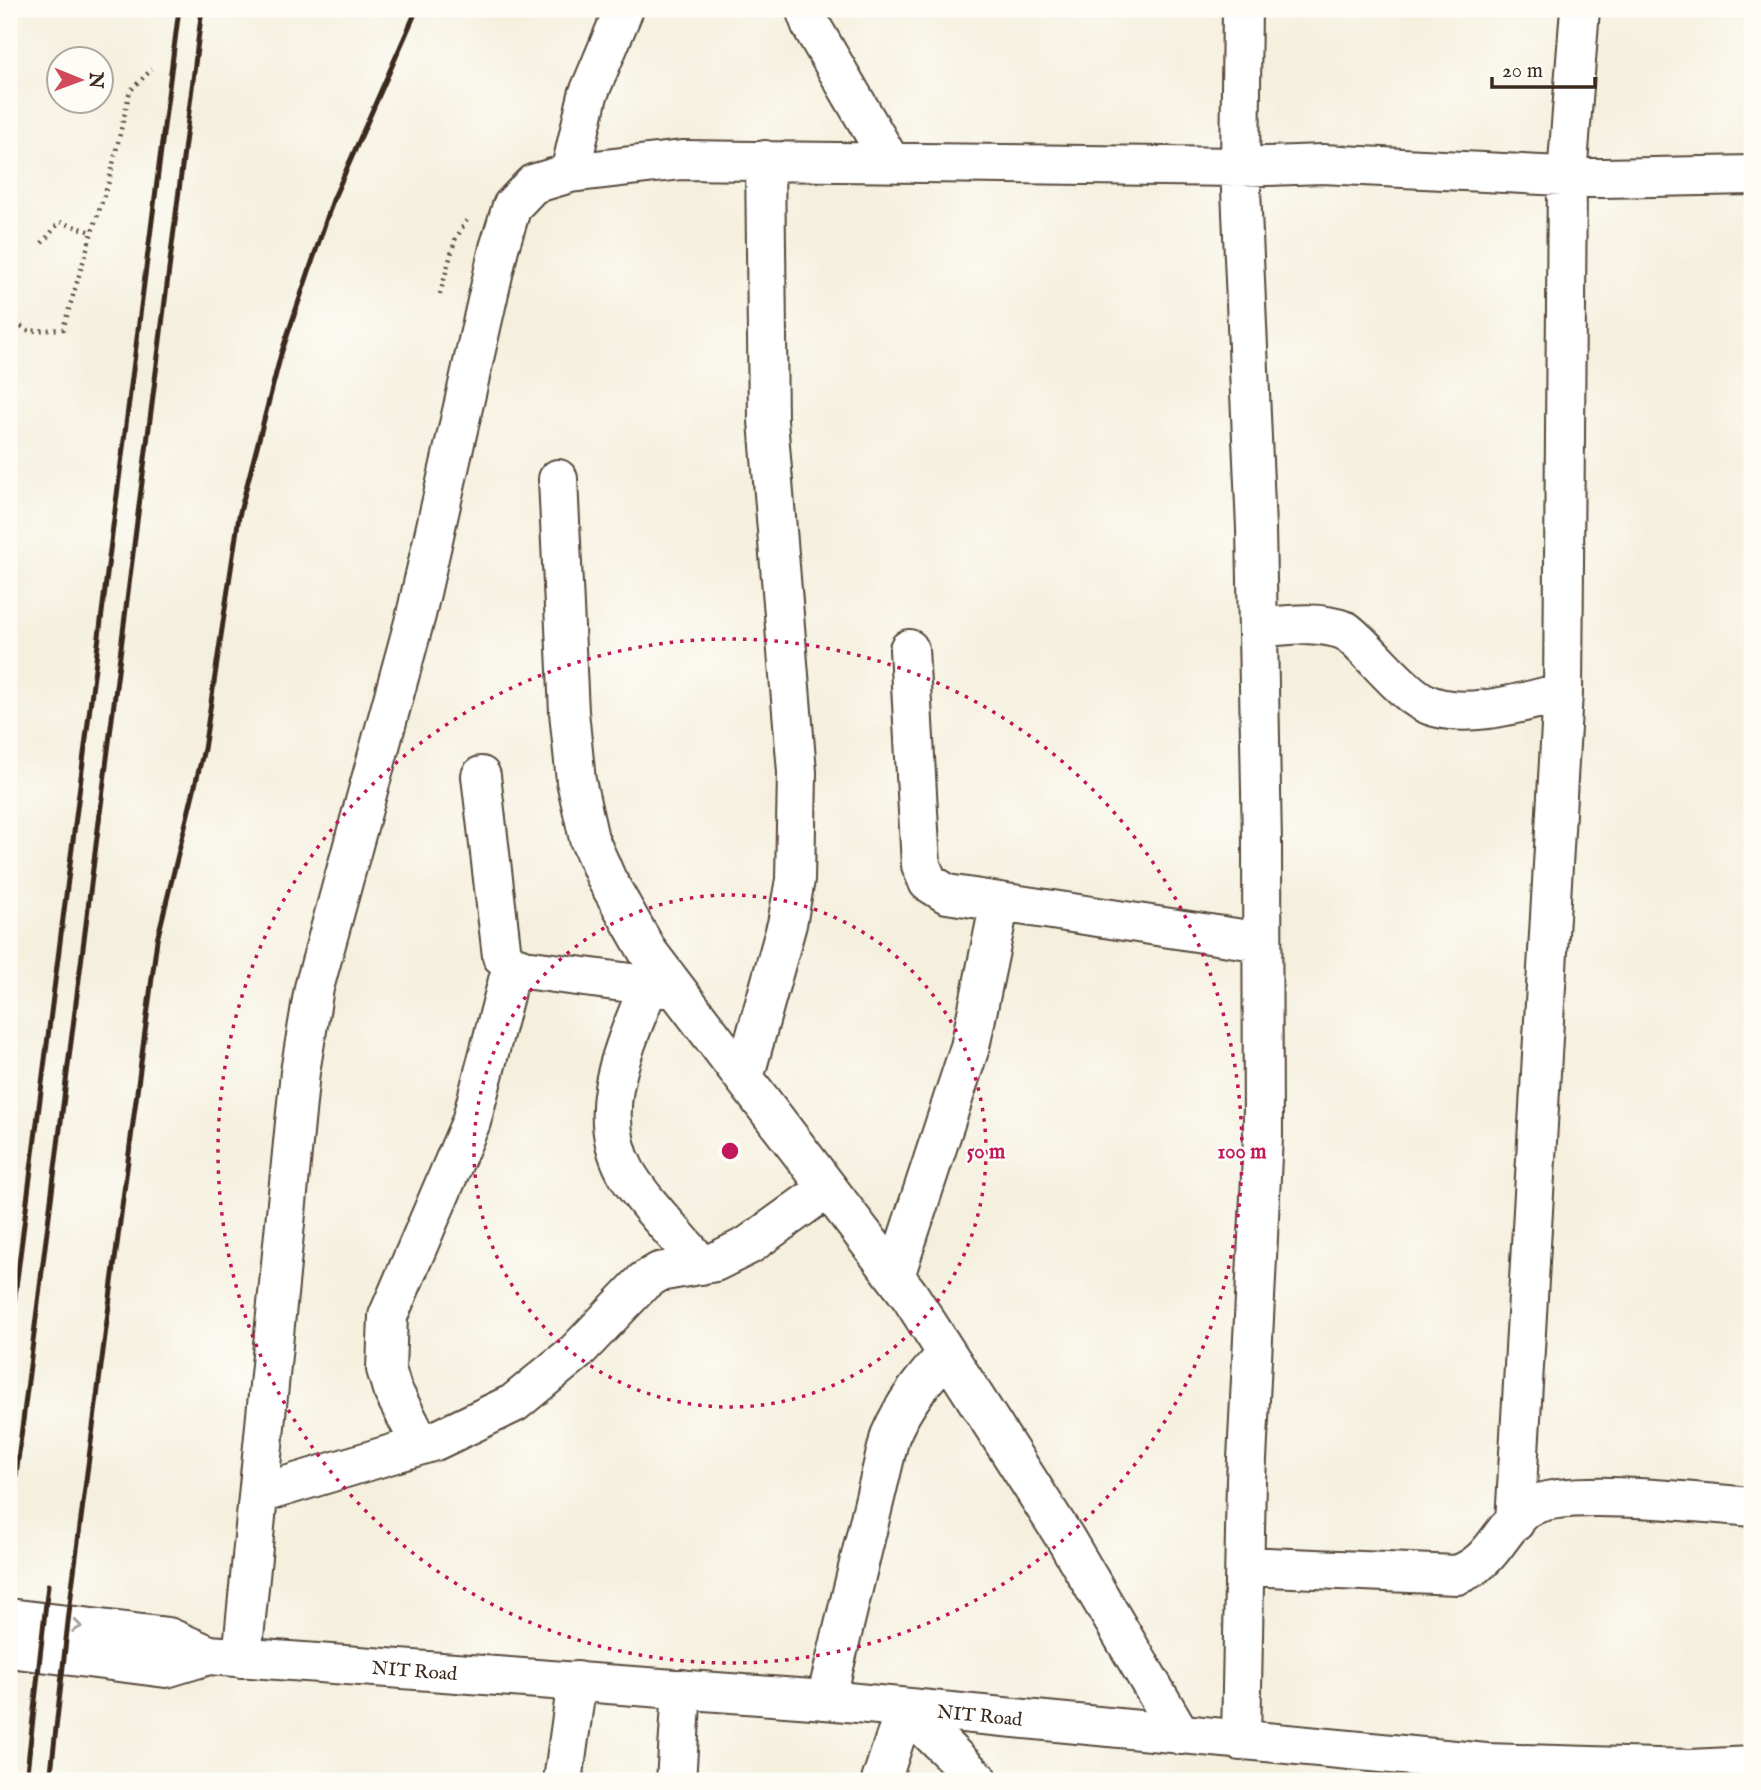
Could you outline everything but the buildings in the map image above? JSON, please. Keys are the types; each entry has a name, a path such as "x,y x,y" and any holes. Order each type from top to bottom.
{"street":[{"path":"570,173 588,95 624,9"},
{"path":"805,9 811,25 890,160"},
{"path":"1241,1741 1245,1566 1263,1136 1258,628 1240,167 1242,9"},
{"path":"1515,1522 1563,692 1567,176 1580,9"},
{"path":"225,1657 259,1494 300,1072 314,988 416,615 512,206 533,184 570,173 682,159 1240,167 1322,164 1567,176 1752,174"},
{"path":"744,1079 787,925 795,880 797,772 768,421 765,160"},
{"path":"558,479 569,712 576,781 589,839 607,880 662,987 744,1079 895,1276 1065,1538 1181,1735"},
{"path":"1258,628 1306,624 1331,626 1346,631 1422,702 1491,710 1563,692"},
{"path":"909,649 921,865 928,882 947,894 1262,942"},
{"path":"481,776 502,956 512,965 540,972 662,987"},
{"path":"895,1276 970,1047 1000,902"},
{"path":"421,1445 392,1389 386,1369 388,1316 471,1122 512,965"},
{"path":"662,987 616,1076 611,1121 614,1142 627,1173 701,1265"},
{"path":"259,1494 421,1445 514,1403 576,1352 644,1282 659,1272 701,1265 749,1245 828,1188"},
{"path":"826,1700 890,1436 900,1411 916,1387 947,1354"},
{"path":"1245,1566 1457,1575 1476,1568 1525,1509 1544,1500 1570,1497 1752,1507"},
{"name":"NIT Road","path":"9,1618 168,1637 225,1657"},
{"name":"NIT Road","path":"9,1648 166,1668 225,1657 826,1700 1486,1763 1690,1775 1752,1766"},
{"path":"563,1781 577,1681"},
{"path":"676,1781 682,1689"},
{"path":"881,1781 905,1707 979,1781"}],"path":[{"path":"9,319 29,331 63,329 109,181 131,91 152,69"},
{"path":"41,243 60,222 92,232"}],"railway":[{"path":"9,1342 179,9"},
{"path":"9,1531 202,9"},
{"path":"50,1781 72,1587 157,940 204,749 239,516 281,354 333,200 417,9"},
{"path":"26,1781 48,1585"}]}
